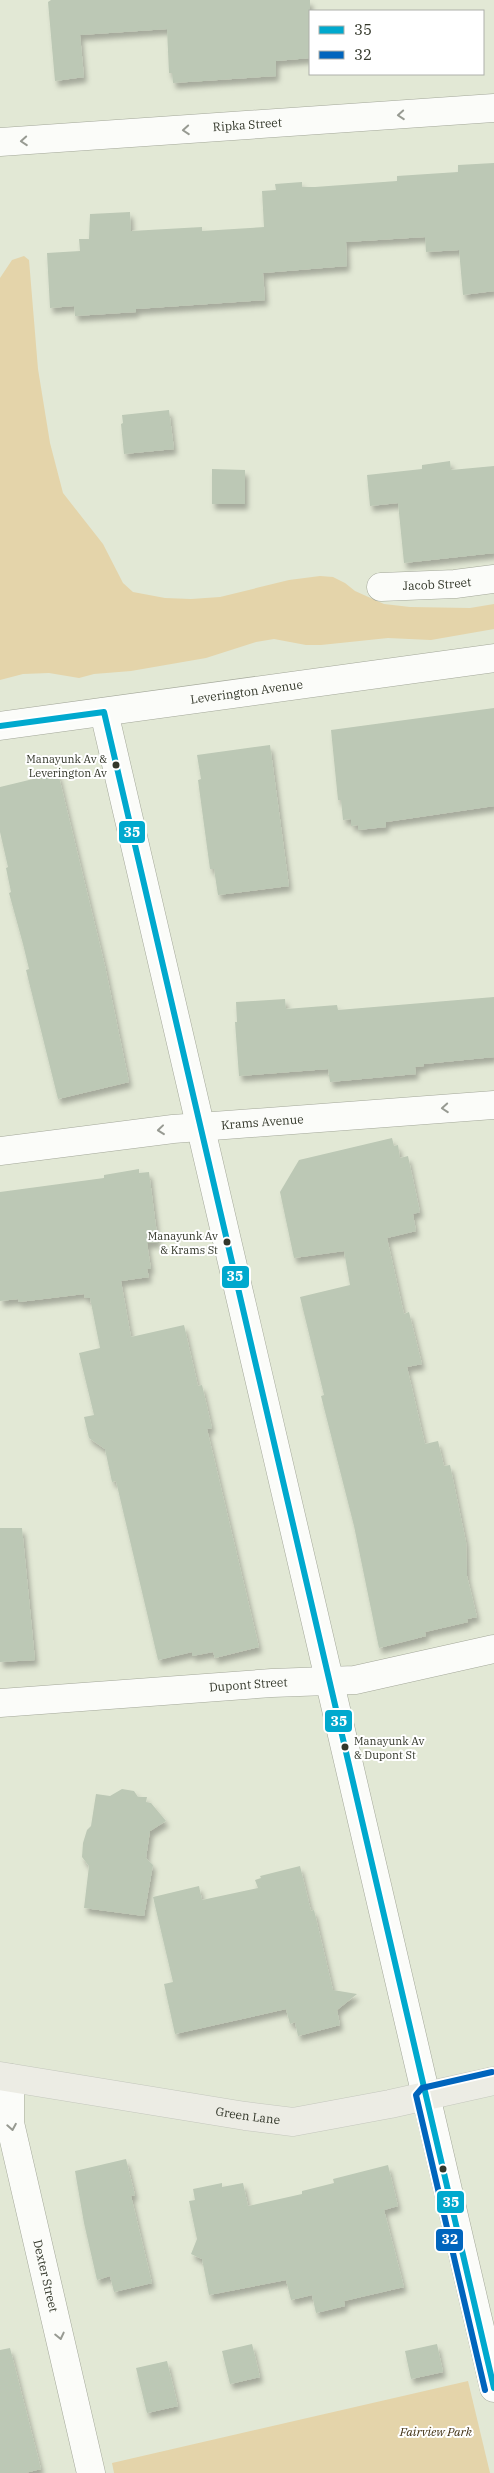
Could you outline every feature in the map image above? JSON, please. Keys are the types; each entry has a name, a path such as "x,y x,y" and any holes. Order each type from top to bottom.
{"main road":[{"name":"Green Lane","path":"5,2077 293,2122 322,2118 494,2081"}],"street":[{"name":"Ripka Street","path":"0,142 494,108"},
{"name":"Jacob Street","path":"381,587 455,584 494,579"},
{"name":"Leverington Avenue","path":"0,726 494,658"},
{"path":"104,712 328,1682 494,2388"},
{"name":"Krams Avenue","path":"0,1151 152,1131 494,1105"},
{"name":"Dupont Street","path":"0,1703 272,1683 328,1682 383,1675 494,1649"},
{"name":"Dexter Street","path":"5,2077 10,2123 91,2473"}],"green space":[{"path":"24,256 29,260 38,369 50,443 63,493 103,544 123,583 133,592 165,598 220,597 289,580 320,576 333,577 355,591 384,604 410,607 470,608 494,604 494,629 431,640 388,638 321,645 306,645 274,639 256,642 206,658 131,671 94,674 79,678 49,673 23,674 0,680 0,278 12,260"},
{"name":"Fairview Park","path":"468,2381 490,2473 114,2473 112,2463"}],"building":[{"path":"51,0 310,0 309,58 276,61 276,76 173,83 172,73 169,73 167,29 80,35 84,77 55,81 48,2"},
{"path":"494,163 494,291 463,295 459,250 426,252 425,237 346,242 347,266 263,273 265,300 136,309 136,312 75,316 74,306 50,308 47,253 80,251 79,239 89,239 90,214 130,212 131,231 202,227 202,231 264,227 262,191 276,190 275,184 302,182 302,187 315,187 397,181 397,176 458,172 458,165"},
{"path":"169,410 174,449 124,454 122,415"},
{"path":"450,461 451,470 494,466 494,553 404,563 398,503 370,506 367,475 422,469 422,465"},
{"path":"212,469 245,470 245,504 212,504"},
{"path":"494,708 494,806 386,822 386,827 358,830 358,825 351,826 351,819 343,820 341,800 338,800 331,730"},
{"path":"270,745 289,886 218,895 214,869 210,869 198,780 201,779 197,755"},
{"path":"58,773 105,966 129,1082 58,1099 26,970 29,969 9,893 11,892 6,868 8,867 0,832 0,787"},
{"path":"494,997 494,1057 424,1064 424,1066 415,1067 416,1074 330,1082 328,1069 239,1076 235,1022 237,1022 236,1002 285,999 286,1009 337,1005 338,1010"},
{"path":"392,1138 394,1146 398,1145 400,1158 408,1156 420,1212 413,1214 416,1231 387,1238 404,1314 409,1312 422,1364 407,1367 425,1444 438,1441 444,1466 450,1465 466,1542 467,1576 477,1617 467,1619 468,1622 425,1632 426,1636 379,1648 354,1526 321,1396 324,1395 300,1297 350,1285 344,1251 294,1258 280,1192 299,1160"},
{"path":"139,1169 139,1173 149,1172 158,1242 147,1243 151,1269 147,1269 149,1277 121,1281 131,1337 184,1325 198,1386 202,1385 212,1428 207,1429 259,1647 215,1658 213,1652 192,1656 192,1652 158,1660 116,1481 112,1482 105,1449 89,1438 84,1417 94,1415 79,1353 100,1348 90,1298 85,1298 84,1294 19,1302 18,1299 0,1301 0,1192 104,1178 104,1175"},
{"path":"0,1528 22,1528 35,1660 0,1662"},
{"path":"122,1789 134,1791 138,1797 147,1797 146,1802 151,1803 166,1821 150,1831 146,1858 153,1865 144,1916 84,1908 89,1866 82,1857 83,1843 87,1830 91,1826 96,1794 110,1796"},
{"path":"300,1866 311,1911 314,1910 333,1990 357,1994 337,2010 340,2025 298,2036 295,2022 290,2024 286,2009 175,2034 164,1984 173,1982 153,1897 199,1886 202,1900 258,1888 255,1880 261,1878 260,1876"},
{"path":"126,2159 135,2195 131,2196 152,2283 114,2292 110,2276 97,2280 75,2171"},
{"path":"388,2165 398,2206 384,2210 404,2287 344,2301 345,2306 316,2313 312,2295 291,2300 286,2280 209,2295 202,2259 191,2254 197,2239 189,2201 195,2200 193,2189 222,2183 222,2187 243,2183 248,2206 302,2194 302,2191 334,2183 333,2179"},
{"path":"252,2344 260,2377 230,2384 222,2351"},
{"path":"437,2344 443,2372 411,2379 405,2351"},
{"path":"10,2348 41,2469 25,2473 0,2473 0,2350"},
{"path":"167,2361 178,2406 147,2413 136,2368"}],"transit line":[{"name":"35","path":"0,726 104,712 494,2388"},
{"name":"32","path":"485,2390 416,2095 422,2088 492,2072"}],"place":[{"name":"Manayunk Av & Leverington Av","path":"116,765"},
{"name":"Manayunk Av & Krams St","path":"227,1242"},
{"name":"Manayunk Av & Dupont St","path":"345,1747"}]}
